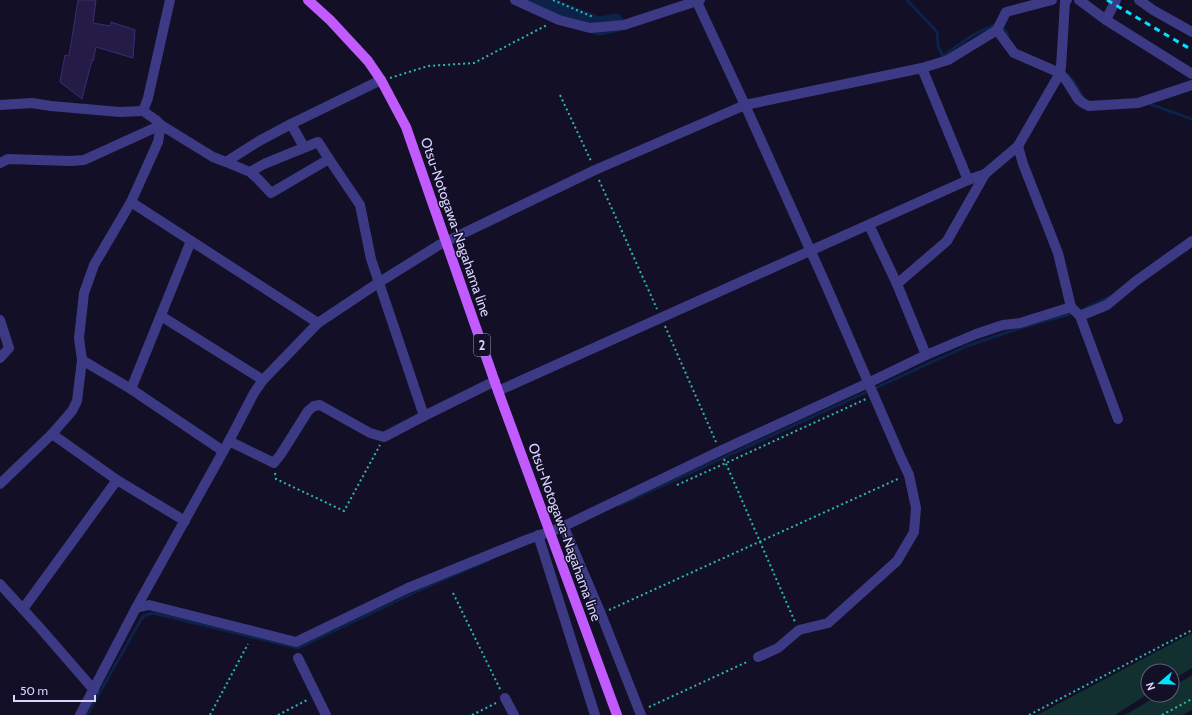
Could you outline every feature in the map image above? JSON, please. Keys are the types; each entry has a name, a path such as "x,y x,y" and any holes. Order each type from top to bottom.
{"main road":[{"name":"Otsu-Notogawa-Nagahama line","path":"308,0 330,20 368,61 381,80 406,127 498,391 555,530 617,715"}],"street":[{"path":"143,111 148,98 170,0"},
{"path":"515,0 559,20 590,28 624,25 697,0 826,285 909,475 916,508 914,532 897,561 828,623 799,630 778,648 758,657"},
{"path":"80,715 136,608 254,393 263,380 318,324 378,283 446,241 595,170 745,105 922,68 948,60 998,27 1006,12 1052,0"},
{"path":"897,284 947,241 985,174 1018,146 1060,70 1065,2 1067,0"},
{"path":"1079,0 1106,20 1192,74"},
{"path":"1106,20 1116,0"},
{"path":"1139,0 1153,10 1192,32"},
{"path":"998,27 1014,53 1060,70 1078,99 1089,106 1138,104 1192,84"},
{"path":"922,68 968,180"},
{"path":"226,162 259,141 291,124 381,80"},
{"path":"0,105 32,103 120,112 143,111 161,125 213,157 250,172 270,193 329,159"},
{"path":"291,124 304,147"},
{"path":"0,163 8,159 84,160 161,125"},
{"path":"0,484 52,434 72,411 77,401 82,360 79,338 84,293 94,265 131,202 158,142 161,125"},
{"path":"250,172 264,164 318,142 360,205 371,259 378,283 424,416"},
{"path":"1018,146 1023,164 1058,253 1071,307 1080,316 1118,419"},
{"path":"498,391 968,180 985,174"},
{"path":"131,202 318,324"},
{"path":"869,225 897,284 926,355"},
{"path":"131,389 191,241"},
{"path":"1080,316 1107,305 1136,281 1192,241"},
{"path":"136,608 149,605 296,642 408,588 538,535 555,530 720,451 871,390 926,355 976,334 1003,325 1020,323 1071,307"},
{"path":"161,316 263,380"},
{"path":"0,320 9,348 0,358"},
{"path":"82,360 131,389 223,451"},
{"path":"229,441 274,463 308,411 314,406 320,405 370,433 384,437 495,381"},
{"path":"52,434 117,480 185,521"},
{"path":"23,609 117,480"},
{"path":"555,530 566,532 601,614 640,714"},
{"path":"538,535 595,715"},
{"path":"0,584 94,690"},
{"path":"298,658 326,715"},
{"path":"505,698 514,715"}],"path":[{"path":"553,0 595,18"},
{"path":"381,80 428,66 474,62 559,20"},
{"path":"560,95 720,451"},
{"path":"799,630 726,462 871,390"},
{"path":"274,463 276,479 344,511 384,437"},
{"path":"601,614 909,475"},
{"path":"453,593 505,698 472,715"},
{"path":"1029,715 1192,630"},
{"path":"210,715 248,644"},
{"path":"640,714 758,657"},
{"path":"278,715 317,696"},
{"path":"1162,715 1192,699"}],"green space":[{"path":"1192,633 1192,668 1180,675 1180,663 1140,663 1140,699 1115,715 1037,715"},
{"path":"1192,675 1192,710 1182,715 1125,715 1145,703 1180,703 1180,682"}],"building":[{"path":"78,0 96,0 93,23 110,26 111,22 135,30 133,58 96,47 82,99 60,82 65,55 69,56"}],"waterway":[{"path":"532,0 599,26 615,23"},
{"path":"538,3 541,0"},
{"path":"907,0 937,32 938,46 943,56 975,34 996,25"},
{"path":"1001,27 1006,31 1009,40"},
{"path":"1064,72 1073,80 1083,97"},
{"path":"1147,103 1192,119"},
{"path":"1082,310 1111,296"},
{"path":"620,505 967,346 1011,331 1073,313"},
{"path":"87,715 143,616 153,613 298,648 424,588 489,560"}],"railway":[{"path":"1107,0 1192,50"}]}
